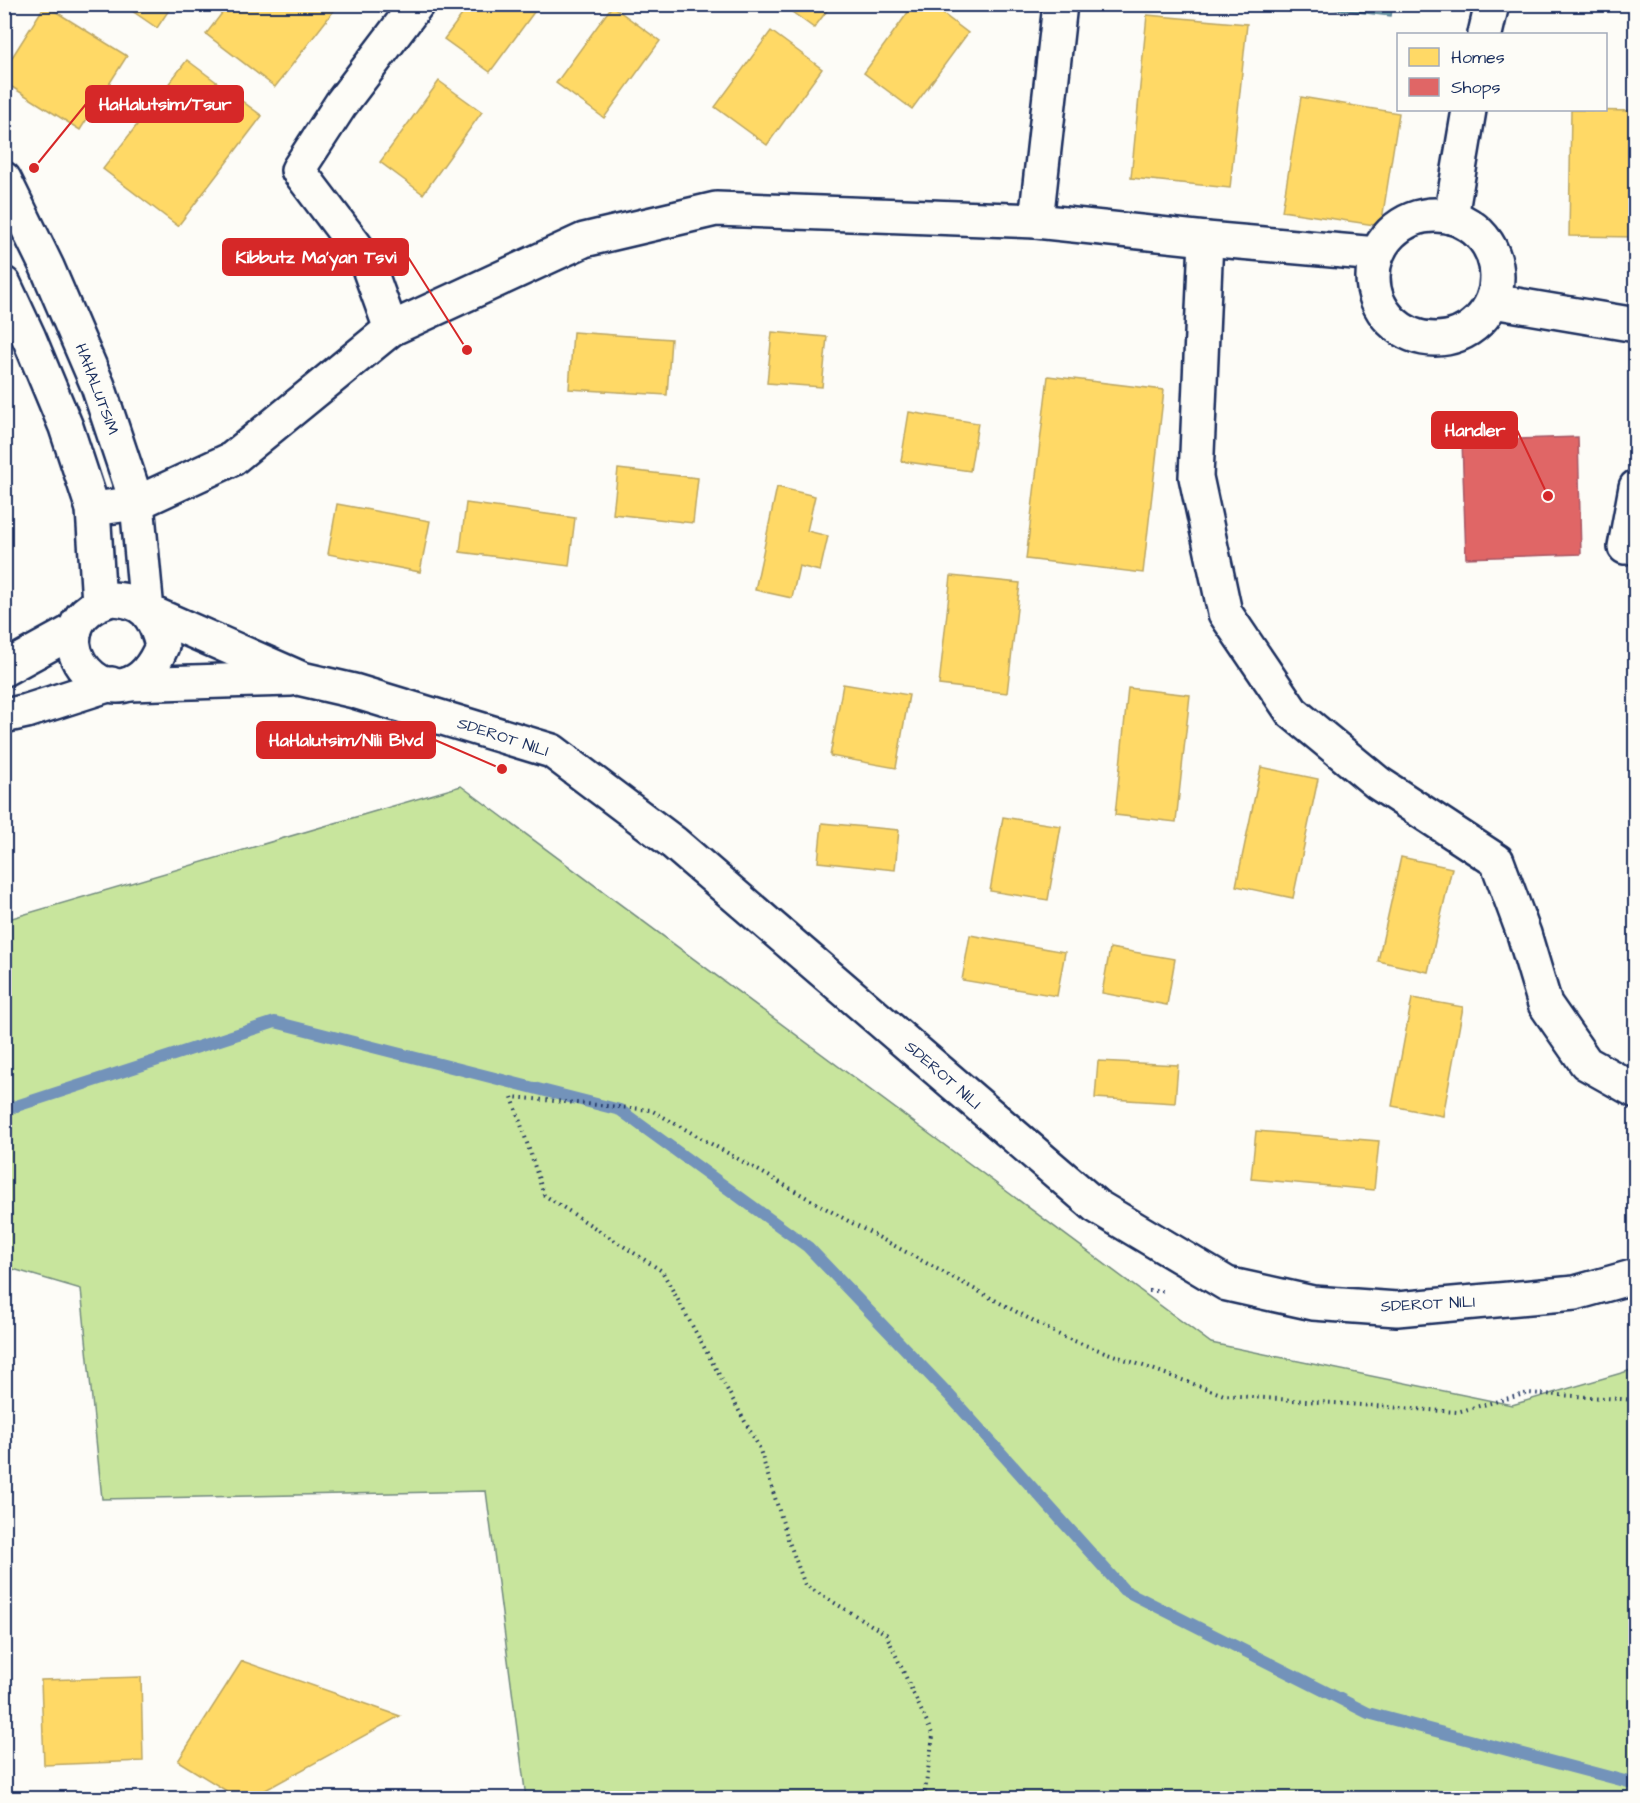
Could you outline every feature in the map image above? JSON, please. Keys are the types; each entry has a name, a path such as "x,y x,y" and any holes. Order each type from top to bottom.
{"street":[{"path":"391,329 366,260 298,170 341,104 417,4"},
{"path":"1036,221 1060,4"},
{"path":"1485,33 1492,4"},
{"path":"1450,217 1469,111"},
{"name":"HAHALUTSIM","path":"4,179 47,267 98,386 137,503 147,611"},
{"path":"93,509 137,503 232,459 391,329 584,240 716,209 1036,221 1377,254"},
{"path":"1433,215 1450,217 1470,225 1486,240 1495,260 1498,281 1493,302 1482,318 1468,330 1450,338 1430,339 1411,335 1394,324 1382,310 1378,301 1373,273 1377,254 1386,238 1399,226 1415,218 1433,215"},
{"path":"1206,239 1196,477 1226,613 1292,712 1378,783 1497,861 1524,934 1545,1004 1586,1064 1635,1091"},
{"path":"4,284 66,427 93,509 99,603"},
{"path":"1493,302 1635,325"},
{"path":"1625,547 1635,488"},
{"path":"112,599 137,604 147,611 159,632 162,646 151,669 141,678 120,684 102,683 90,677 75,656 74,643 75,630 88,609 112,599"},
{"name":"SDEROT NILI","path":"147,611 302,679 354,691 552,751 674,843 1096,1206 1227,1284 1313,1303 1397,1309 1575,1293 1635,1276"},
{"path":"4,669 75,630"},
{"name":"SDEROT NILI","path":"4,716 120,684 302,679"}],"path":[{"path":"924,1798 933,1736 886,1634 805,1585 759,1447 662,1271 544,1195 512,1097 651,1110 843,1218 1063,1337 1224,1395 1457,1412 1528,1393 1635,1400"}],"green space":[{"path":"461,786 1211,1343 1512,1405 1635,1369 1635,1798 526,1798 486,1491 102,1499 81,1289 13,1269 5,1273 5,920"}],"building: Homes":[{"path":"122,4 173,4 157,28"},
{"path":"229,4 339,4 275,87 206,34"},
{"path":"470,4 540,4 490,72 444,39"},
{"path":"781,4 832,4 814,28"},
{"path":"914,4 930,4 968,33 912,109 864,73"},
{"path":"1630,4 1636,4 1636,18 1629,18"},
{"path":"45,5 127,56 80,130 4,82 4,70"},
{"path":"612,6 660,41 604,118 556,83"},
{"path":"1147,15 1247,24 1230,188 1131,178"},
{"path":"771,31 822,69 767,145 715,107"},
{"path":"187,60 262,116 178,226 103,169"},
{"path":"439,81 482,112 423,194 380,162"},
{"path":"1301,97 1399,113 1381,226 1282,211"},
{"path":"1571,111 1636,111 1636,237 1569,236"},
{"path":"573,332 671,339 667,395 569,389"},
{"path":"772,332 827,337 822,387 767,383"},
{"path":"1048,376 1164,390 1143,573 1026,559"},
{"path":"909,412 978,423 970,471 901,461"},
{"path":"618,469 698,478 693,523 613,514"},
{"path":"777,487 815,496 807,531 828,536 820,571 799,566 792,598 755,590"},
{"path":"466,503 575,518 569,566 460,552"},
{"path":"337,504 430,521 420,572 328,554"},
{"path":"951,576 1020,583 1007,693 939,685"},
{"path":"843,684 909,695 896,768 830,756"},
{"path":"1128,688 1190,695 1176,822 1115,815"},
{"path":"1261,767 1318,779 1293,898 1236,886"},
{"path":"1003,817 1061,826 1048,900 990,891"},
{"path":"822,823 899,830 895,870 818,862"},
{"path":"1401,857 1452,868 1428,972 1378,961"},
{"path":"970,935 1065,952 1057,996 962,980"},
{"path":"1110,948 1175,959 1167,1005 1102,993"},
{"path":"1412,998 1463,1007 1443,1116 1392,1106"},
{"path":"1098,1061 1178,1065 1175,1103 1095,1098"},
{"path":"1256,1131 1379,1141 1374,1190 1251,1179"},
{"path":"242,1661 400,1716 251,1798 238,1798 178,1761"},
{"path":"141,1677 143,1761 44,1765 41,1680"}],"building: Shops":[{"path":"1578,437 1581,554 1466,558 1462,441"}],"building: Public":[{"path":"1325,4 1393,4 1391,16 1325,8"}],"waterway":[{"path":"4,1110 275,1022 620,1110 808,1247 950,1396 1124,1590 1368,1713 1636,1784"}],"place":[{"name":"HaHalutsim/Tsur","path":"34,168"},
{"name":"Kibbutz Ma'yan Tsvi","path":"467,350"},
{"name":"Handler","path":"1548,496"},
{"name":"HaHalutsim/Nili Blvd","path":"502,769"}]}
